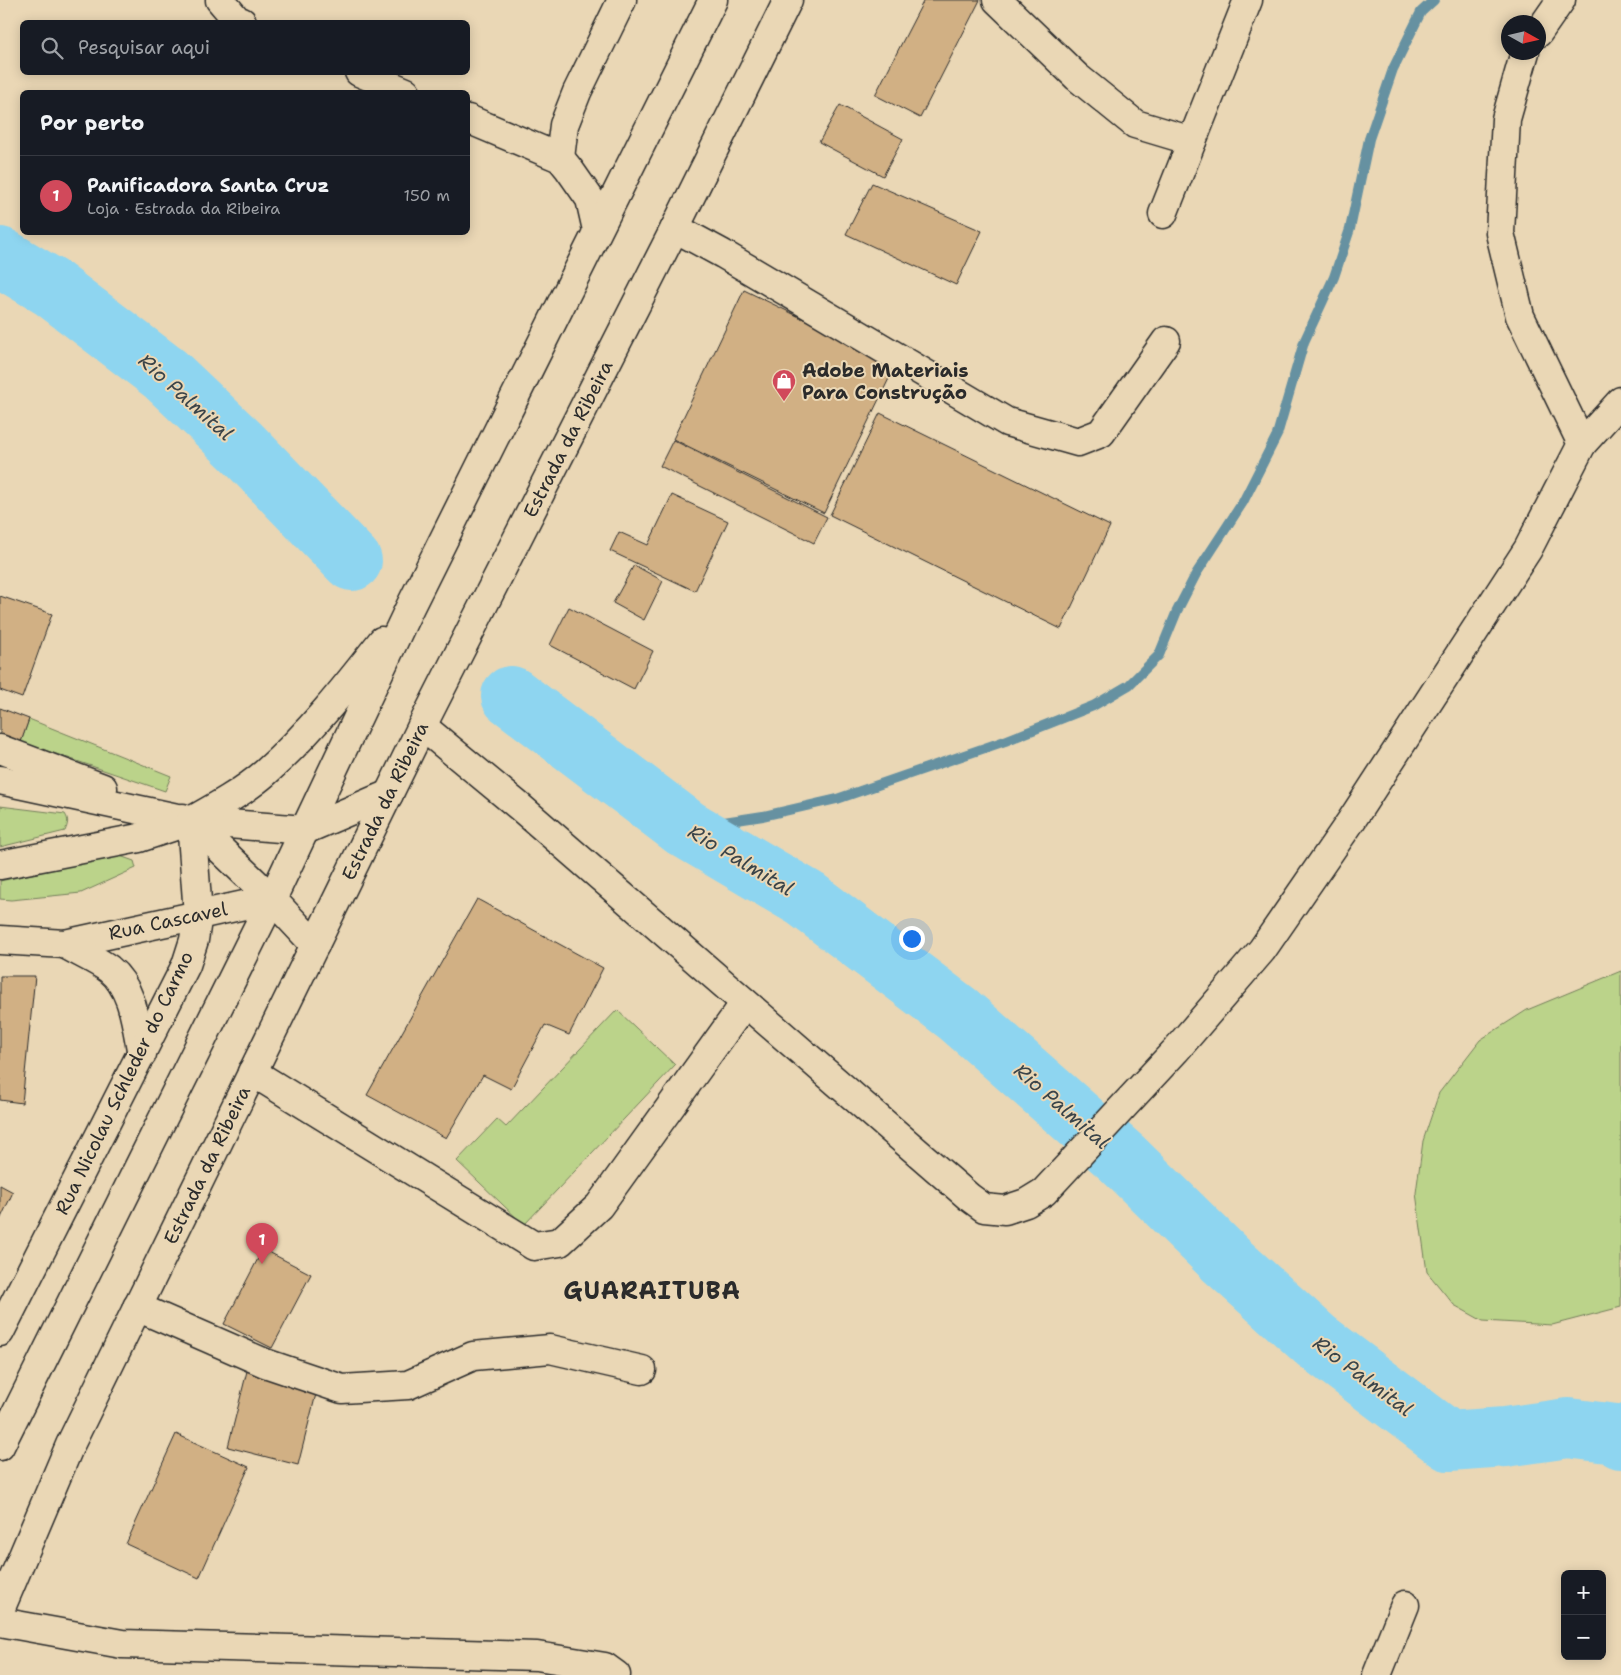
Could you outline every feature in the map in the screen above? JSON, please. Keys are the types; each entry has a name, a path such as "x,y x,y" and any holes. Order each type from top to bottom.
{"main road":[{"path":"220,0 237,20"},
{"path":"560,158 564,125 573,100 622,0"},
{"path":"0,1446 272,899 410,607 713,0"},
{"name":"Estrada da Ribeira","path":"0,1610 70,1445 252,1072 422,726 675,228 788,0"},
{"path":"997,0 1078,77 1135,124 1192,140"},
{"path":"1163,214 1248,0"},
{"path":"1546,22 1561,0"},
{"path":"1523,60 1506,119 1500,233 1520,316 1582,444"},
{"path":"366,75 401,90"},
{"path":"470,120 560,158 590,198 598,230"},
{"path":"675,228 723,254 1007,422 1078,442 1101,433 1166,341"},
{"path":"422,726 520,807 969,1197 984,1208 1005,1210 1026,1203 1044,1192 1176,1050 1262,950 1351,821 1528,549 1582,444 1621,401"},
{"path":"0,865 139,838 191,821 226,802 264,773 302,736 348,684 410,607"},
{"path":"0,749 191,821 272,899 315,945"},
{"path":"0,780 191,821 305,830 389,794"},
{"name":"Rua Nicolau Schleder do Carmo","path":"0,1332 186,965 194,940 198,914 191,821"},
{"name":"Rua Cascavel","path":"0,940 65,944 272,899"},
{"name":"Rua Cascavel","path":"65,944 109,969 124,988 132,1006 142,1054"},
{"path":"252,1072 534,1246 560,1242 599,1206 745,1003"},
{"path":"137,1307 265,1363 342,1389 408,1385 473,1356 550,1348 642,1370"},
{"path":"1378,1675 1405,1605"},
{"path":"0,1622 122,1644 537,1656 606,1667 616,1675"}],"green space":[{"path":"29,719 171,776 165,791 21,742"},
{"path":"0,806 65,814 68,820 67,826 65,831 0,847"},
{"path":"117,855 134,861 136,868 81,893 11,900 0,899 0,881"},
{"path":"1621,971 1621,1307 1552,1325 1483,1321 1454,1305 1427,1272 1416,1193 1423,1141 1439,1093 1480,1040 1527,1010"},
{"path":"617,1010 675,1065 524,1225 457,1161 497,1119 506,1127"}],"building":[{"path":"924,0 980,0 920,118 875,95"},
{"path":"840,105 903,139 883,176 819,142"},
{"path":"872,183 982,231 956,285 846,234"},
{"name":"Adobe Materiais Para Construção","path":"744,290 896,364 824,513 673,439"},
{"path":"880,413 1110,526 1061,629 830,515"},
{"path":"673,440 827,517 814,543 660,466"},
{"path":"672,495 728,521 695,591 610,551 619,532 648,545"},
{"path":"634,565 663,581 644,620 613,603"},
{"path":"0,596 52,614 22,698 0,690"},
{"path":"569,607 653,651 634,689 550,645"},
{"path":"0,708 29,719 21,742 0,734"},
{"path":"477,899 603,968 569,1035 545,1025 511,1089 483,1075 446,1138 367,1095"},
{"path":"0,976 35,976 22,1103 0,1100"},
{"path":"0,1185 13,1192 0,1220"},
{"path":"263,1249 311,1274 272,1348 224,1324"},
{"path":"247,1371 317,1390 298,1465 228,1447"},
{"path":"176,1434 249,1467 199,1578 126,1544"}],"waterway":[{"path":"685,828 763,816 837,799 1005,741 1093,706 1129,685 1159,655 1177,611 1196,574 1243,502 1277,435 1304,342 1334,277 1350,229 1369,139 1393,69 1421,12 1434,0"},
{"name":"Rio Palmital","path":"0,257 52,288 165,374 241,446 352,561"},
{"name":"Rio Palmital","path":"511,696 685,828 806,899 958,1014 1122,1158 1225,1259 1316,1341 1449,1441 1505,1437 1568,1428 1616,1434 1621,1439"}],"place":[{"name":"Adobe Materiais Para Construção","path":"784,402"},
{"name":"Panificadora Santa Cruz","path":"262,1264"}],"district":[{"name":"GUARAITUBA","path":"652,1291"}]}
